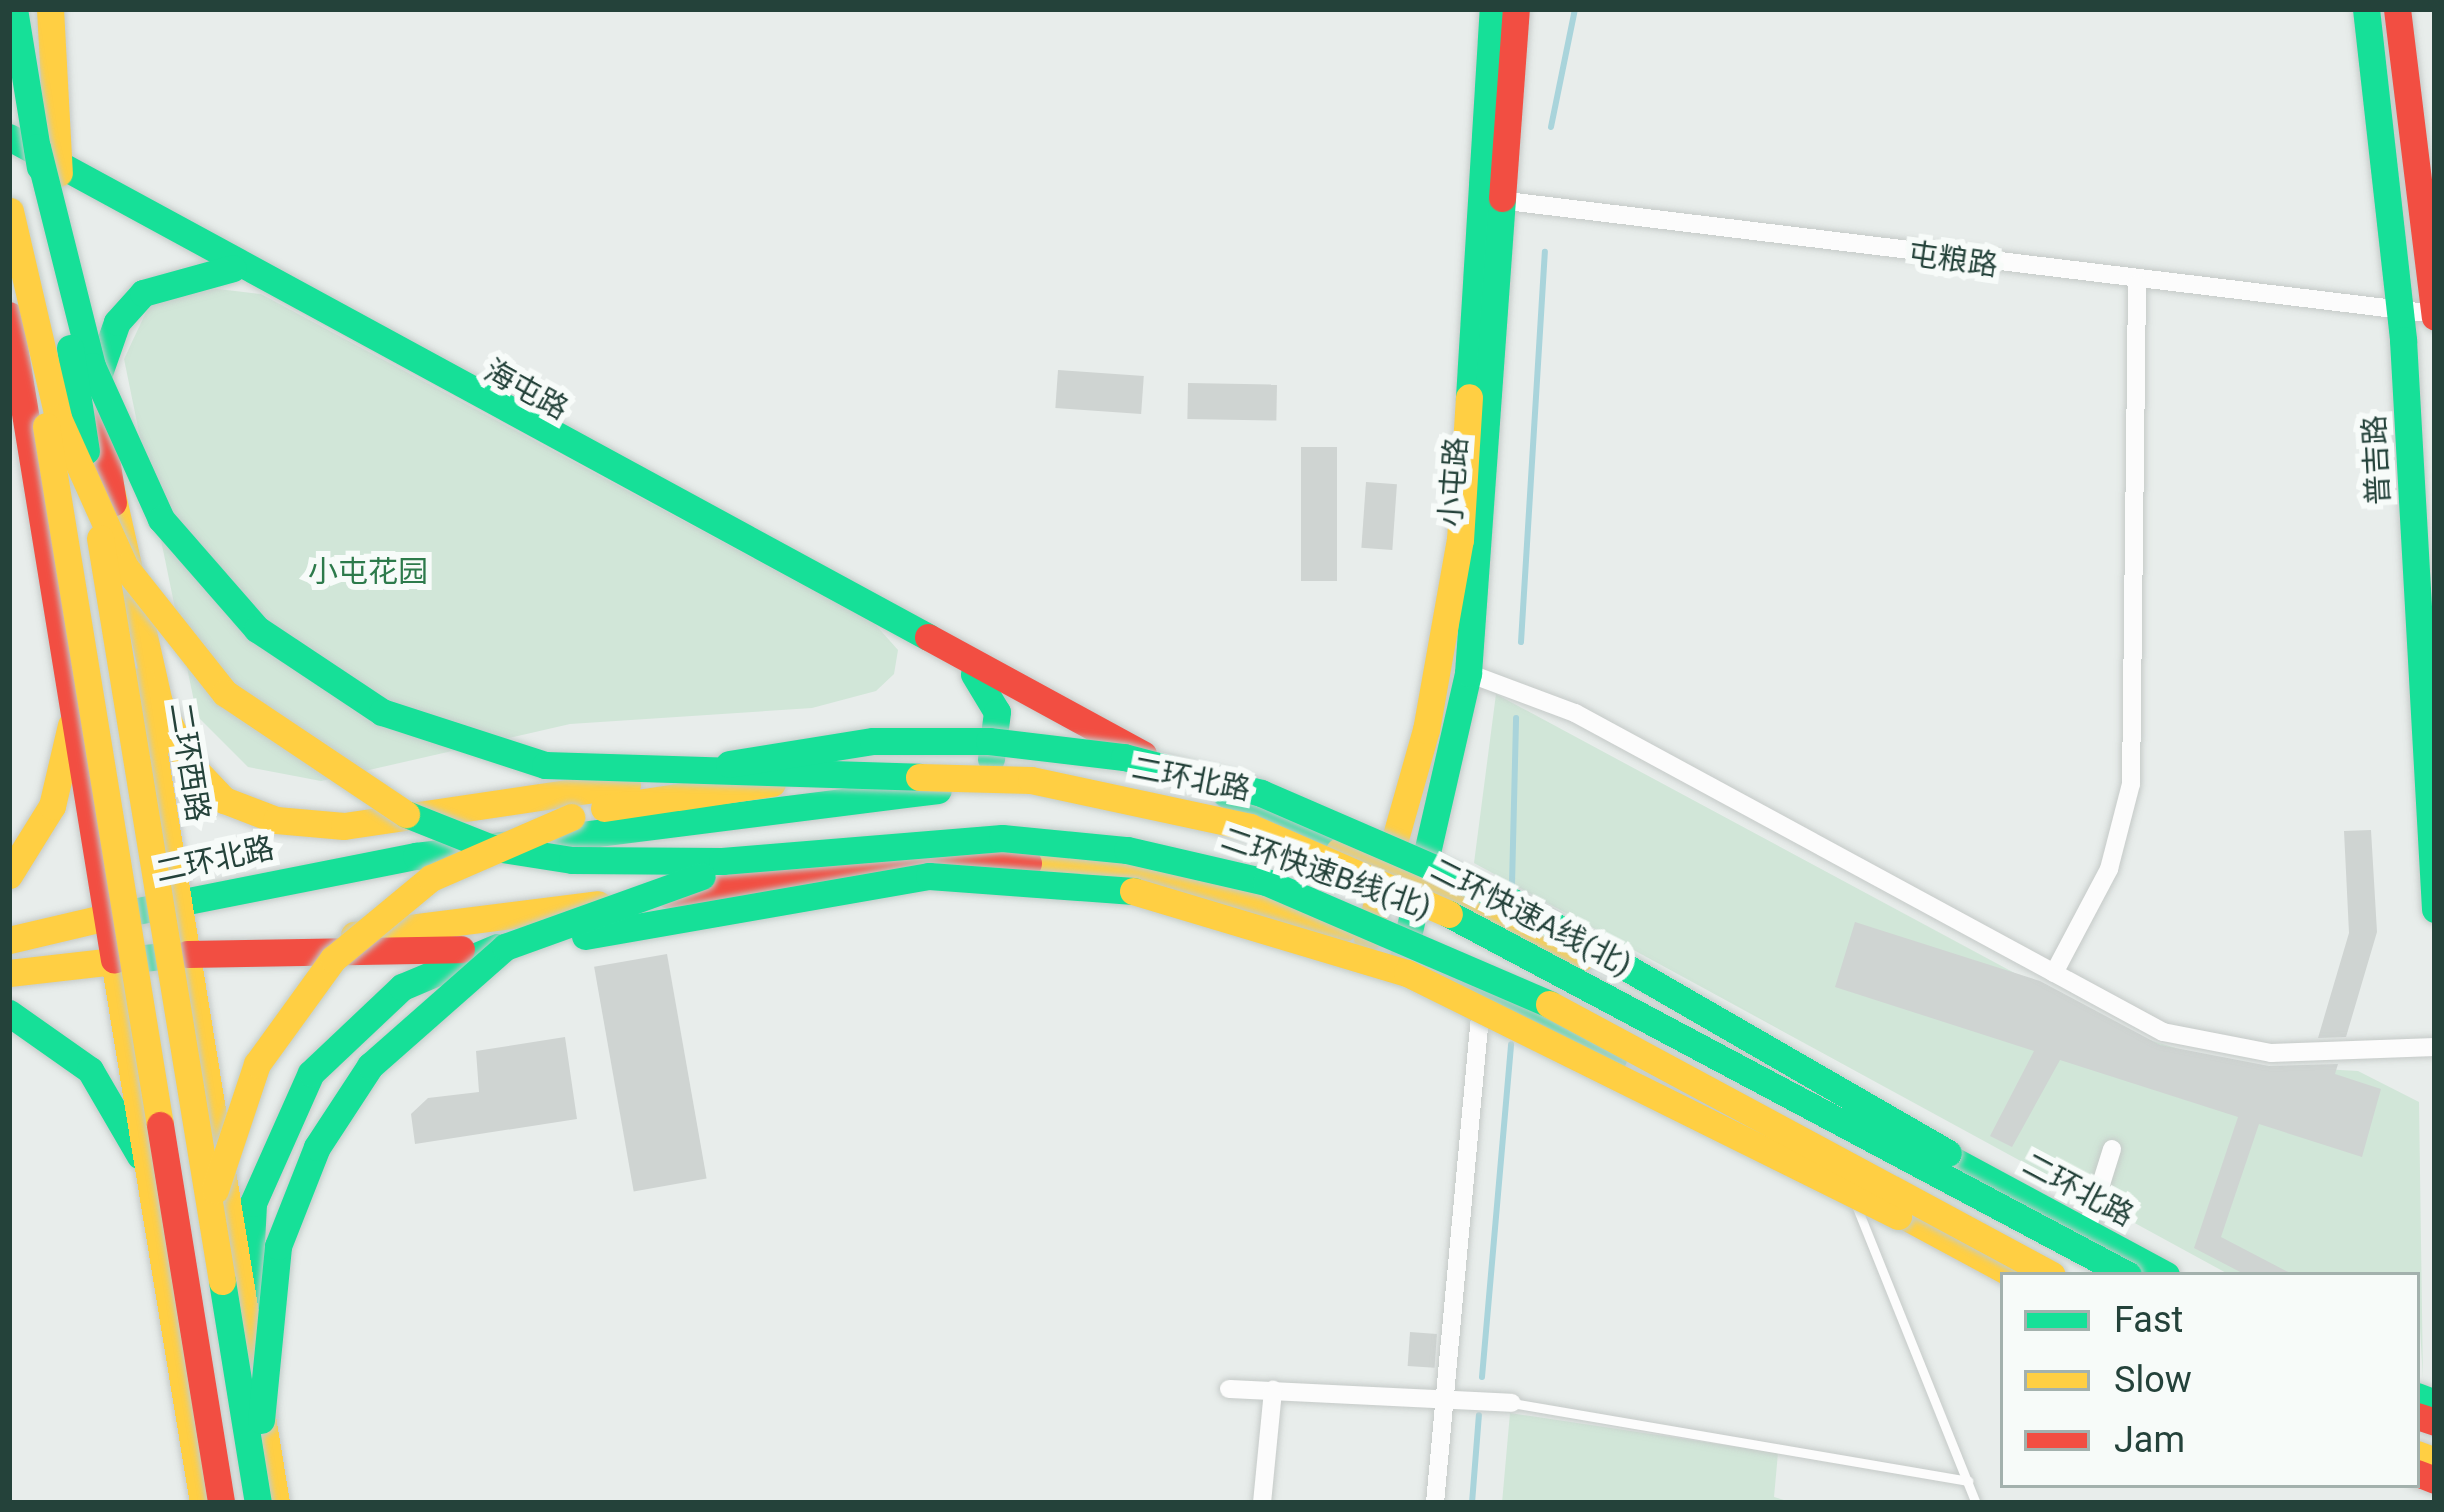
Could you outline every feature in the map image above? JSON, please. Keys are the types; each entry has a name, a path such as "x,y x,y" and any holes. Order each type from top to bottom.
{"main road":[{"path":"14,9 262,1503"},
{"name":"二环西路","path":"50,9 59,173 276,1503"},
{"name":"小屯路","path":"1367,938 1460,540 1493,9"},
{"name":"小屯路","path":"1404,952 1424,883 1468,673 1507,201 1516,9"},
{"name":"普吉路","path":"2366,9 2401,312 2435,909"},
{"path":"2397,9 2426,173 2435,315"},
{"name":"海屯路","path":"9,137 59,173 962,664 1384,867"},
{"path":"37,147 82,334 130,461 196,568 278,646 382,712 505,758 852,778"},
{"name":"海屯路","path":"9,159 59,173"},
{"path":"10,207 223,1503"},
{"path":"10,207 58,418 125,567 242,708 334,776 432,827 508,851 607,862 857,848"},
{"path":"95,395 105,348 134,302 178,275 233,268"},
{"path":"9,315 203,1503"},
{"path":"110,481 125,567 177,743 211,790 242,808 344,826 628,784 822,748 944,740 1124,757 1261,793 1568,932 2144,1272"},
{"path":"956,789 985,770 998,733 988,691 962,664"},
{"path":"9,875 56,794 72,703"},
{"path":"223,1503 209,1313 214,1190 243,1094 311,983 405,896 535,828 676,795 852,778"},
{"name":"二环快速A线(北)","path":"852,778 1096,789 1312,849 1496,934 2122,1272"},
{"name":"二环北路","path":"9,940 178,901 416,856 956,789 1146,802 1384,867 1424,883 2160,1272"},
{"name":"二环快速B线(北)","path":"857,848 1084,844 1316,898 1496,975 2046,1272"},
{"path":"262,1503 262,1350 278,1246 317,1147 390,1042 469,971 561,920 671,883 857,848"},
{"path":"9,973 958,861 1135,873 1404,952 1483,989 2012,1272"},
{"path":"187,954 497,947 929,876 1080,880 1209,904 1407,973 2012,1272"},
{"path":"248,1326 253,1203 302,1088 389,995 497,947"},
{"path":"9,1013 55,1038 106,1090 152,1195"}],"street":[{"name":"屯粮路","path":"1507,201 2137,284 2435,315"},
{"path":"2054,973 2109,869 2131,784 2137,284"},
{"path":"1468,673 1575,713 2163,1032 2217,1047 2435,1047"},
{"path":"1436,1503 1483,989"},
{"path":"2086,1232 2112,1149"},
{"path":"1229,1388 1512,1403"},
{"path":"1262,1503 1273,1390"}],"lane":[{"path":"1853,1188 1976,1503"},
{"path":"1512,1403 1968,1481"}],"green space":[{"name":"小屯花园","path":"201,287 261,294 874,623 898,650 894,674 876,691 812,708 570,724 321,781 248,767 197,716 124,359 154,295"},
{"path":"1496,694 2126,1033 2229,1064 2358,1071 2419,1102 2423,1380 2420,1272 2224,1272 1474,863"},
{"path":"1510,1413 1778,1453 1774,1497 1794,1503 1502,1503"}],"building":[{"path":"1058,370 1144,376 1141,414 1055,408"},
{"path":"1188,383 1277,385 1276,421 1187,419"},
{"path":"1301,447 1337,447 1337,581 1301,581"},
{"path":"1366,482 1397,484 1392,550 1361,548"},
{"path":"2371,830 2377,932 2346,1037 2318,1038 2349,933 2344,831"},
{"path":"1855,922 2040,981 2160,1045 2269,1066 2338,1064 2335,1074 2381,1089 2362,1157 2259,1124 2221,1237 2288,1272 2240,1272 2194,1248 2238,1117 2060,1060 2012,1147 1990,1136 2034,1051 1835,987"},
{"path":"667,954 707,1179 634,1191 594,967"},
{"path":"565,1037 577,1119 415,1144 411,1114 428,1098 479,1092 476,1051"},
{"path":"1410,1332 1437,1334 1435,1368 1408,1366"}],"waterway":[{"path":"1551,127 1575,9"},
{"path":"1521,642 1545,252"},
{"path":"1512,885 1516,718"},
{"path":"1482,1377 1511,1044"},
{"path":"1472,1503 1479,1415"}],"traffic: fast":[{"path":"14,9 40,167"},
{"path":"1469,397 1493,9"},
{"path":"2366,9 2403,340 2435,909"},
{"path":"9,137 928,637"},
{"path":"37,147 92,366 161,519 257,629 382,712 545,765 919,777"},
{"path":"1404,953 1468,673 1502,198"},
{"path":"97,379 117,322 143,293 233,268"},
{"path":"70,348 86,451"},
{"path":"974,674 997,712 991,759"},
{"path":"729,764 873,741 989,741 1124,757 1261,793 1513,902 1948,1153"},
{"path":"107,917 416,856 938,790"},
{"path":"1226,794 1360,857"},
{"path":"406,814 489,847 572,860 722,861 1002,838 1127,850 1266,882 1549,1004"},
{"path":"261,1420 278,1246 317,1147 370,1066 505,947 702,876"},
{"path":"585,936 929,876 1133,891"},
{"path":"1449,914 2122,1272"},
{"path":"247,1326 253,1203 311,1073 402,987 497,947"},
{"path":"114,961 193,953"},
{"path":"1415,958 1613,1058"},
{"path":"9,1013 90,1070 140,1156"},
{"path":"1923,1144 2160,1272"},
{"path":"222,1281 258,1503"},
{"path":"2420,1397 2435,1403"}],"traffic: slow":[{"path":"50,9 59,173"},
{"path":"10,211 58,418 125,567 225,693 406,814"},
{"path":"1367,938 1426,730 1460,540 1469,397"},
{"path":"46,426 160,1125"},
{"path":"109,481 159,702 187,761 224,800 276,820 344,826 627,784"},
{"path":"100,538 222,1281"},
{"path":"142,680 276,1503"},
{"path":"9,875 52,806 71,725"},
{"path":"919,777 1031,780 1250,827 1449,914"},
{"path":"604,808 772,783"},
{"path":"215,1190 257,1064 333,959 431,878 571,817"},
{"path":"1339,851 1580,958"},
{"path":"1028,863 1179,881 1343,928"},
{"path":"1133,891 1407,973 1898,1216"},
{"path":"354,935 598,904"},
{"path":"9,940 107,917"},
{"path":"114,960 203,1503"},
{"path":"9,973 114,961"},
{"path":"1549,1004 2046,1272"},
{"path":"1877,1201 2008,1272"},
{"path":"2420,1455 2435,1461"}],"traffic: jam":[{"path":"1502,198 1516,9"},
{"path":"2397,9 2435,317"},
{"path":"9,315 114,960"},
{"path":"94,384 113,502"},
{"path":"928,637 1143,754"},
{"path":"669,895 913,864 1028,863"},
{"path":"187,954 461,949"},
{"path":"160,1125 221,1503"},
{"path":"2420,1417 2435,1422"},
{"path":"2420,1474 2435,1480"}]}
